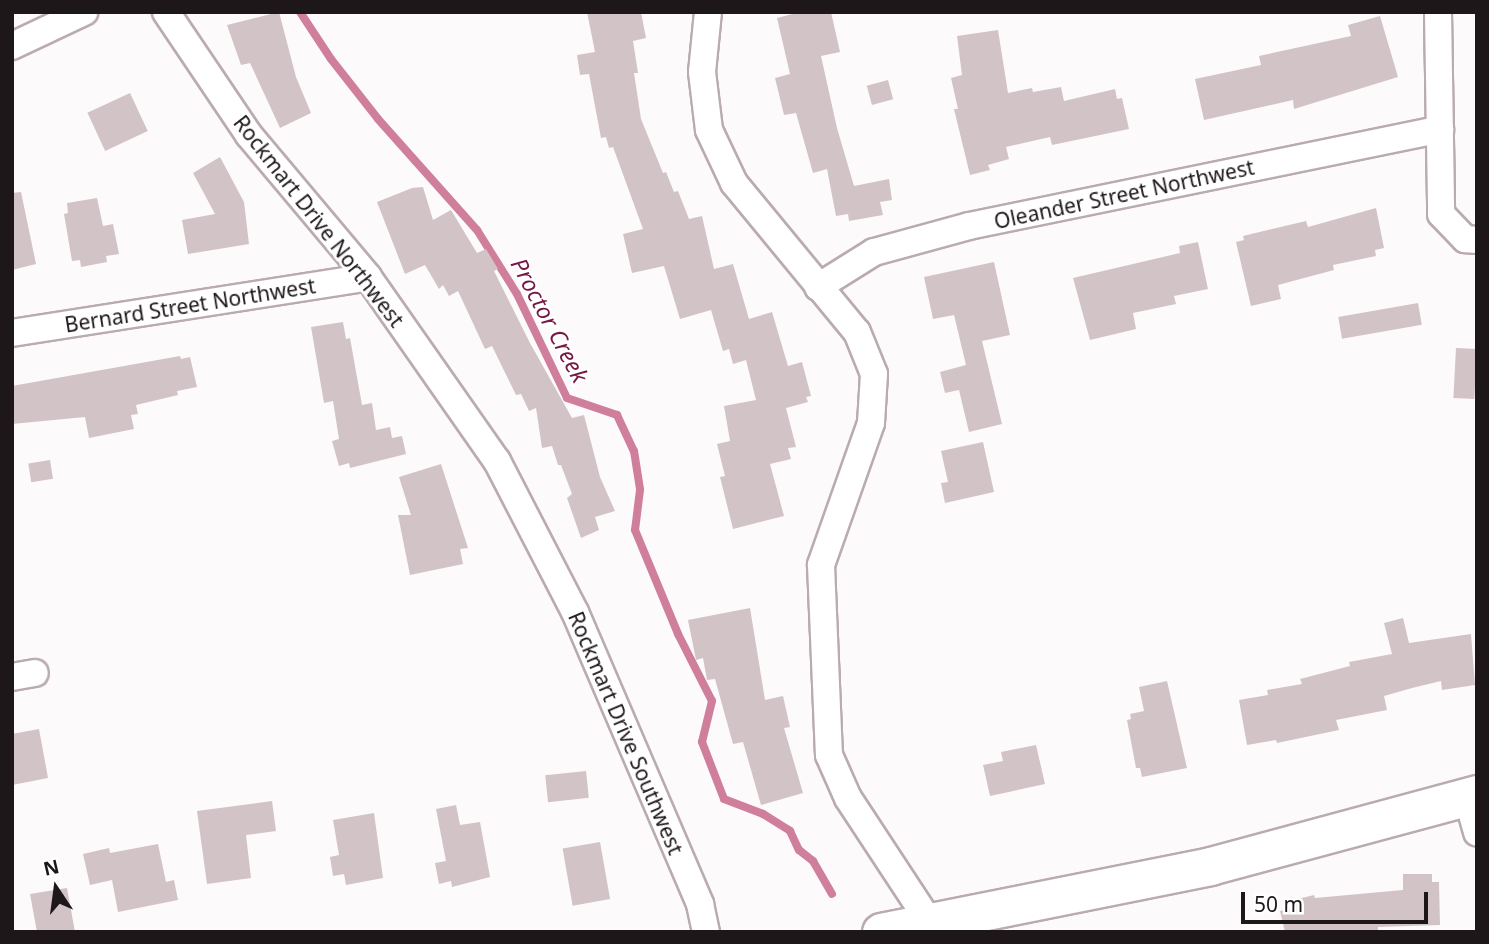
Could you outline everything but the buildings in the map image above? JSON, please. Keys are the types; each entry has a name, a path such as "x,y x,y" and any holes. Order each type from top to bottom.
{"main road":[{"path":"881,932 935,928 1210,866 1472,795"}],"street":[{"name":"Rockmart Drive Northwest","path":"166,12 249,135 368,277 496,461 537,539"},
{"path":"708,12 702,72 709,130 734,183 857,332 874,374 871,423 821,565 829,755 848,798 935,928"},
{"path":"1438,12 1441,214 1465,239 1477,240"},
{"path":"12,46 73,17"},
{"name":"Oleander Street Northwest","path":"818,287 874,252 969,226 1440,129"},
{"name":"Bernard Street Northwest","path":"12,332 368,277"},
{"name":"Rockmart Drive Southwest","path":"537,539 580,625 700,904 706,932"},
{"path":"1472,795 1477,833"}],"waterway":[{"name":"Proctor Creek","path":"300,12 331,59 378,119 477,230 517,294 567,398 617,415 634,451 640,490 635,530 678,634 712,701 702,742 724,799 763,814 790,831 799,850 813,861 832,894"}]}
